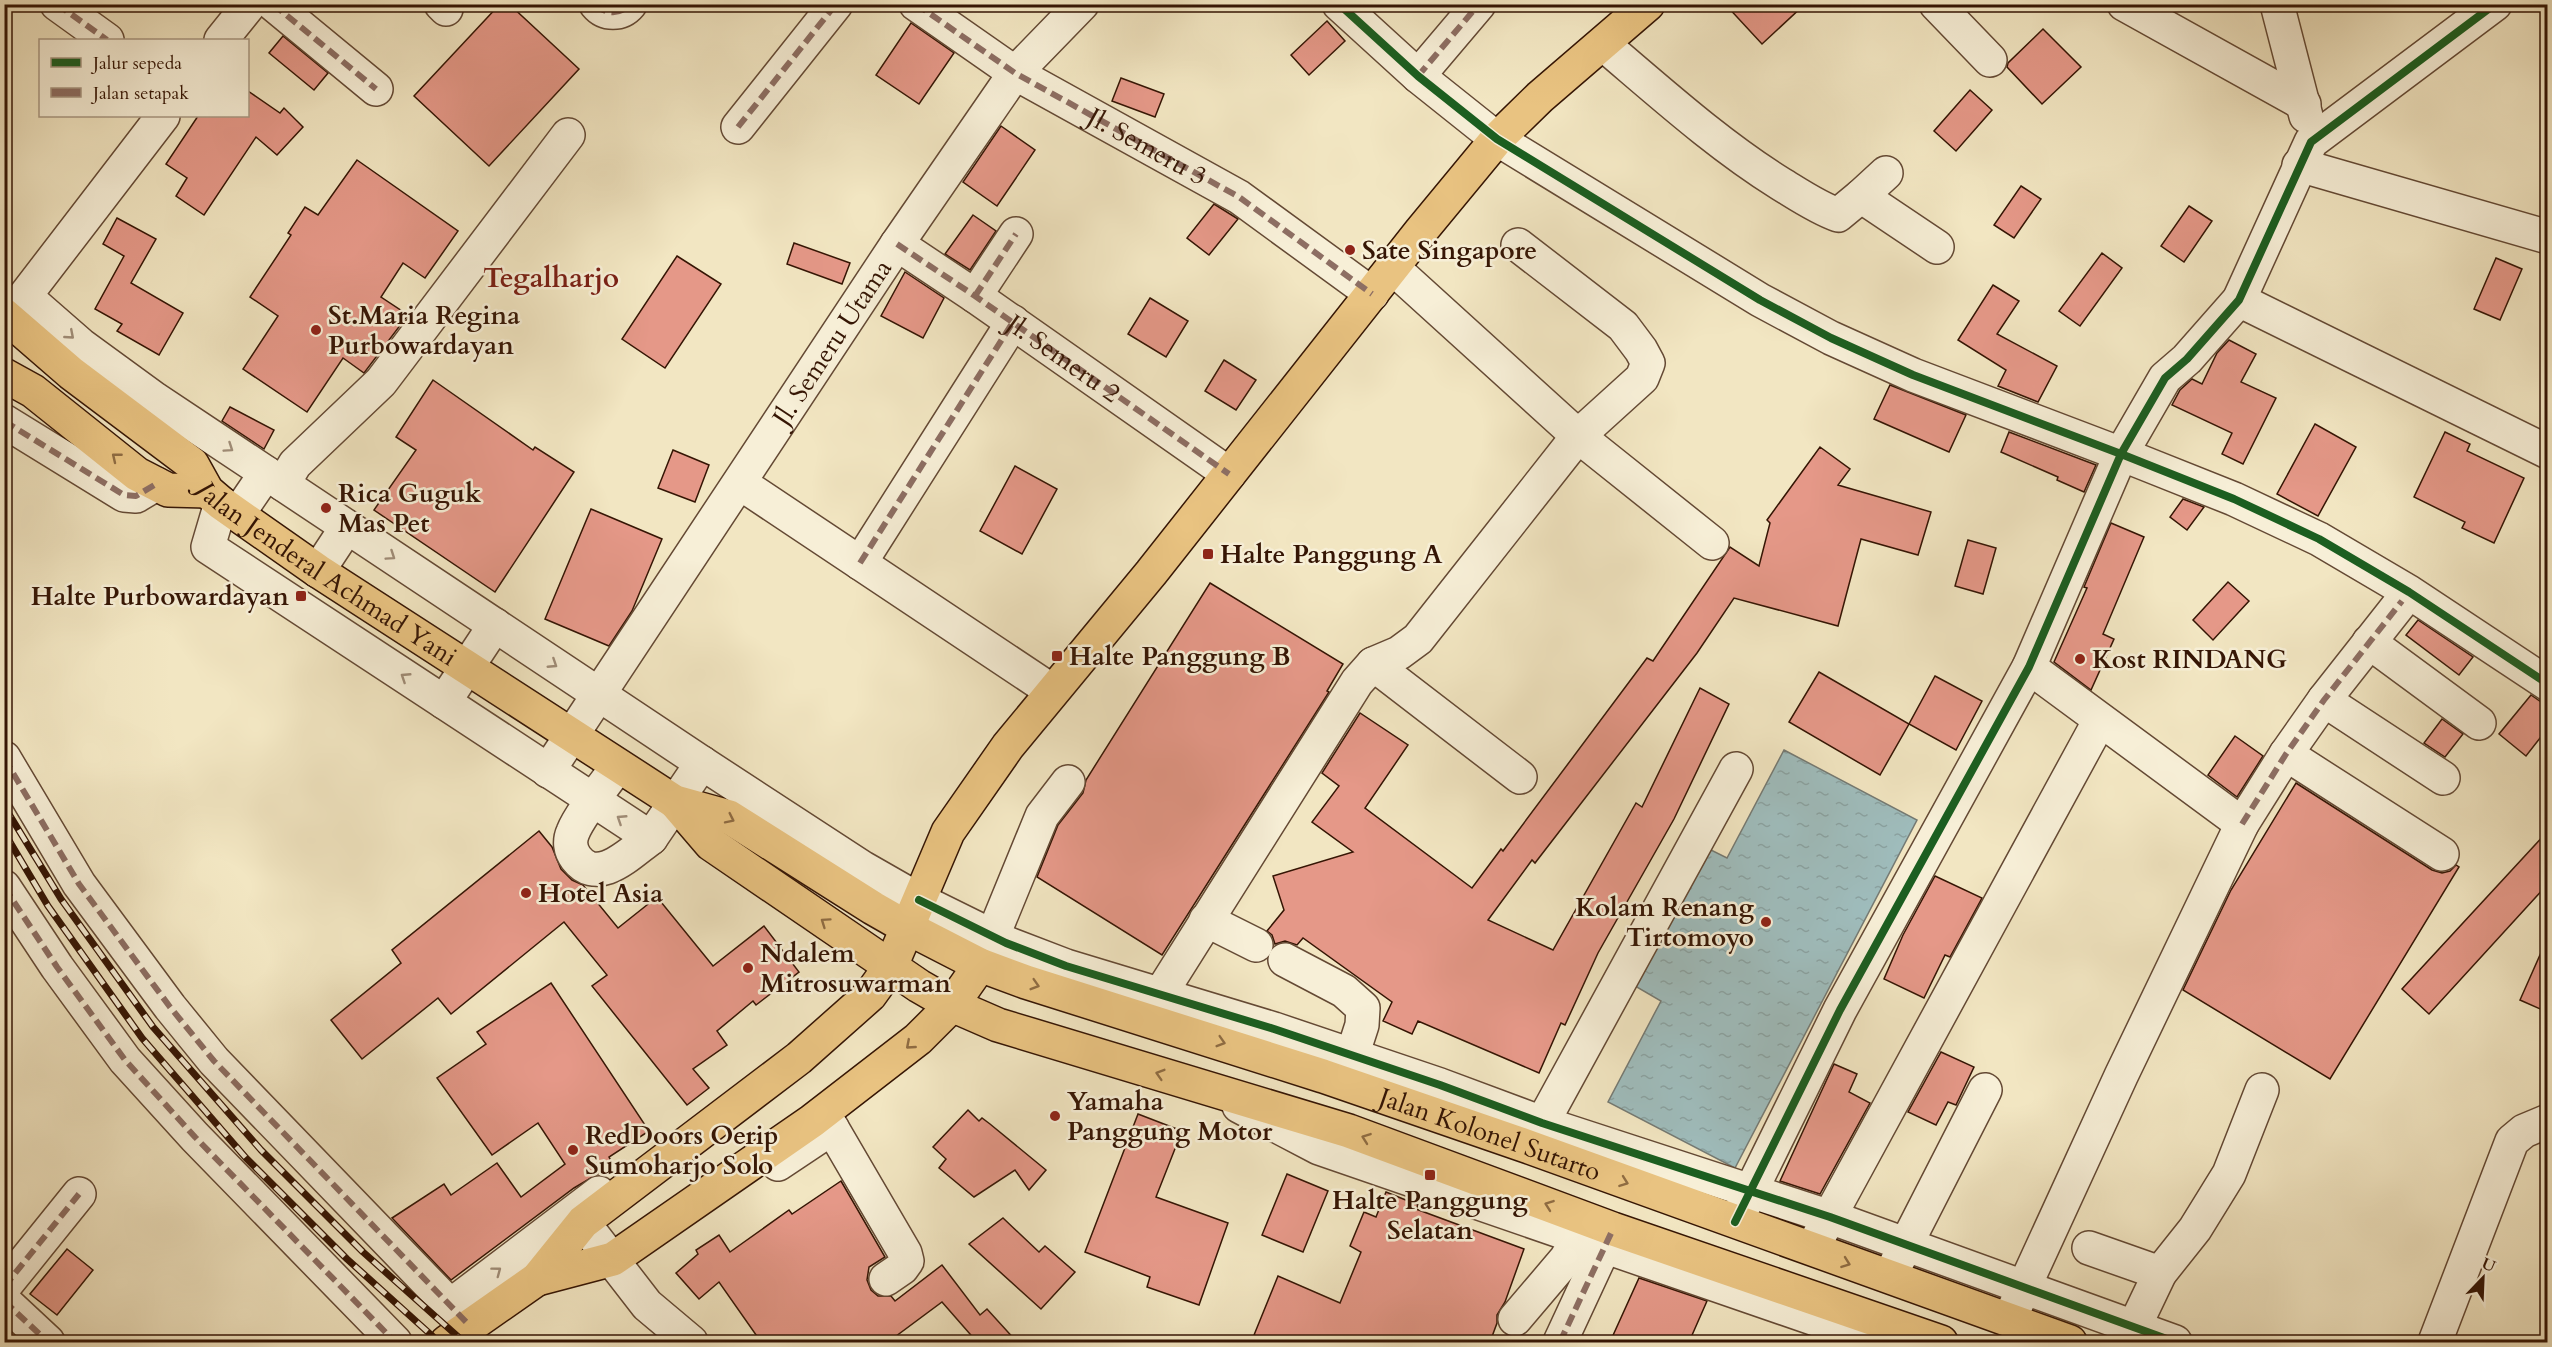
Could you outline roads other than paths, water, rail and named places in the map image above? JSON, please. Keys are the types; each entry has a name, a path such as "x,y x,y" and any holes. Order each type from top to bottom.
{"main road":[{"path":"537,1280 579,1217 670,1148 800,1058 870,995 891,966 948,832 1008,746 1229,474 1452,191 1497,139 1540,97 1648,4"},
{"name":"Jalan Jenderal Achmad Yani","path":"12,310 71,374 192,464 222,502 318,571 675,802 729,817 873,908 914,914"},
{"path":"4,358 33,391"},
{"path":"33,391 71,374"},
{"path":"4,375 33,391 137,474 168,490 222,502"},
{"name":"Jalan Jenderal Achmad Yani","path":"675,802 711,844 891,966"},
{"path":"456,1325 537,1280 617,1265 827,1121 952,1005 987,951"},
{"name":"Jalan Kolonel Sutarto","path":"987,951 1026,982 1153,1006 1323,1076 1536,1135 1735,1222 2070,1342"},
{"name":"Jalan Kolonel Sutarto","path":"891,966 952,1005 998,1025 1349,1131 1596,1234 1733,1280 1941,1342"},
{"path":"1129,1065 1153,1006"},
{"path":"670,1148 709,1202"}],"street":[{"path":"57,4 106,39"},
{"path":"222,39 249,4"},
{"path":"273,4 376,89"},
{"path":"596,4 600,9 610,13 619,12 630,4"},
{"path":"738,127 836,4"},
{"name":"Jl. Semeru 3","path":"916,4 1015,73 1239,197 1372,294"},
{"name":"Jl. Semeru Utama","path":"548,771 897,244 1015,73 1082,4"},
{"path":"1339,4 1418,76 1497,139 1760,300 1831,338 1913,375 2234,499 2319,539 2409,592 2547,684"},
{"path":"1418,76 1479,4"},
{"path":"1936,4 1990,60"},
{"path":"2124,4 2304,104"},
{"path":"1735,1222 1840,1010 2029,667 2121,454 2165,378 2187,360 2239,300 2305,154 2304,104 2277,4"},
{"path":"2305,154 2495,4"},
{"path":"1603,44 1731,150 1814,204 1838,214 1862,196 1886,173"},
{"path":"163,117 12,310 89,351 154,399 863,868 914,914 987,951 1042,816 1068,782"},
{"path":"568,135 381,382 296,464 274,479 222,502 208,548 651,838"},
{"path":"2305,154 2547,237"},
{"path":"1862,196 1937,247"},
{"path":"975,296 1016,234"},
{"name":"Jl. Semeru 2","path":"897,244 1013,322 1229,474"},
{"path":"1518,245 1623,326 1648,363 1642,378 1578,436 1418,639 1399,654 1373,664 1342,703 1153,1006 1352,1056 1440,1085 1536,1135 1751,1191 1906,1243 2024,1288 2130,1335 2175,1342"},
{"path":"1393,268 1578,436 1712,543"},
{"path":"2239,300 2547,452"},
{"path":"860,563 1013,322"},
{"path":"4,421 124,495 136,496 156,484"},
{"path":"740,483 1052,691"},
{"path":"318,571 347,527"},
{"path":"2009,1320 2121,1076 2242,825 2286,754 2324,699 2402,602"},
{"path":"444,702 495,625"},
{"path":"2369,642 2479,723"},
{"path":"1373,664 1520,777"},
{"path":"2029,667 2242,825"},
{"path":"2324,699 2443,778"},
{"path":"1811,1251 2100,720"},
{"path":"2286,754 2442,854"},
{"path":"4,758 79,884 178,1016 214,1061 456,1325 579,1217 648,1305 691,1342"},
{"path":"618,766 574,830 570,844 575,857 584,866 594,870 604,870 651,838 702,763"},
{"path":"1536,1135 1736,769"},
{"path":"4,887 57,968 125,1060 195,1137 395,1342"},
{"path":"1206,920 1256,945"},
{"path":"1285,960 1344,991 1363,1008 1362,1025 1352,1056"},
{"path":"1888,1278 1985,1090"},
{"path":"2130,1335 2160,1273 2195,1229 2229,1174 2262,1090"},
{"path":"827,1121 905,1253 907,1261 902,1268 886,1279"},
{"path":"2435,1342 2512,1141 2524,1131 2547,1121"},
{"path":"4,1287 79,1194"},
{"path":"1515,1319 1566,1259 1596,1234"},
{"path":"1560,1342 1596,1234"},
{"path":"2089,1248 2160,1273"},
{"path":"1733,1280 1813,1331 1882,1342"},
{"path":"4,1301 48,1342"}],"water":[{"name":"Kolam Renang Tirtomoyo","path":"1784,750 1917,820 1735,1168 1608,1102 1661,1001 1635,986 1707,848 1727,858"}],"railway":[{"path":"4,806 61,899 153,1027 261,1150 363,1252 464,1342"},
{"path":"4,832 48,906 142,1038 246,1158 347,1259 439,1342"}],"place":[{"name":"Sate Singapore","path":"1350,250"},
{"name":"St.Maria Regina Purbowardayan","path":"316,330"},
{"name":"Rica Guguk Mas Pet","path":"326,508"},
{"name":"Halte Panggung A","path":"1208,554"},
{"name":"Halte Purbowardayan","path":"301,596"},
{"name":"Halte Panggung B","path":"1057,656"},
{"name":"Kost RINDANG","path":"2080,659"},
{"name":"Hotel Asia","path":"526,893"},
{"name":"Kolam Renang Tirtomoyo","path":"1766,922"},
{"name":"Ndalem Mitrosuwarman","path":"748,968"},
{"name":"Yamaha Panggung Motor","path":"1055,1116"},
{"name":"RedDoors Oerip Sumoharjo Solo","path":"573,1150"},
{"name":"Halte Panggung Selatan","path":"1430,1175"}],"district":[{"name":"Tegalharjo","path":"551,277"}]}
